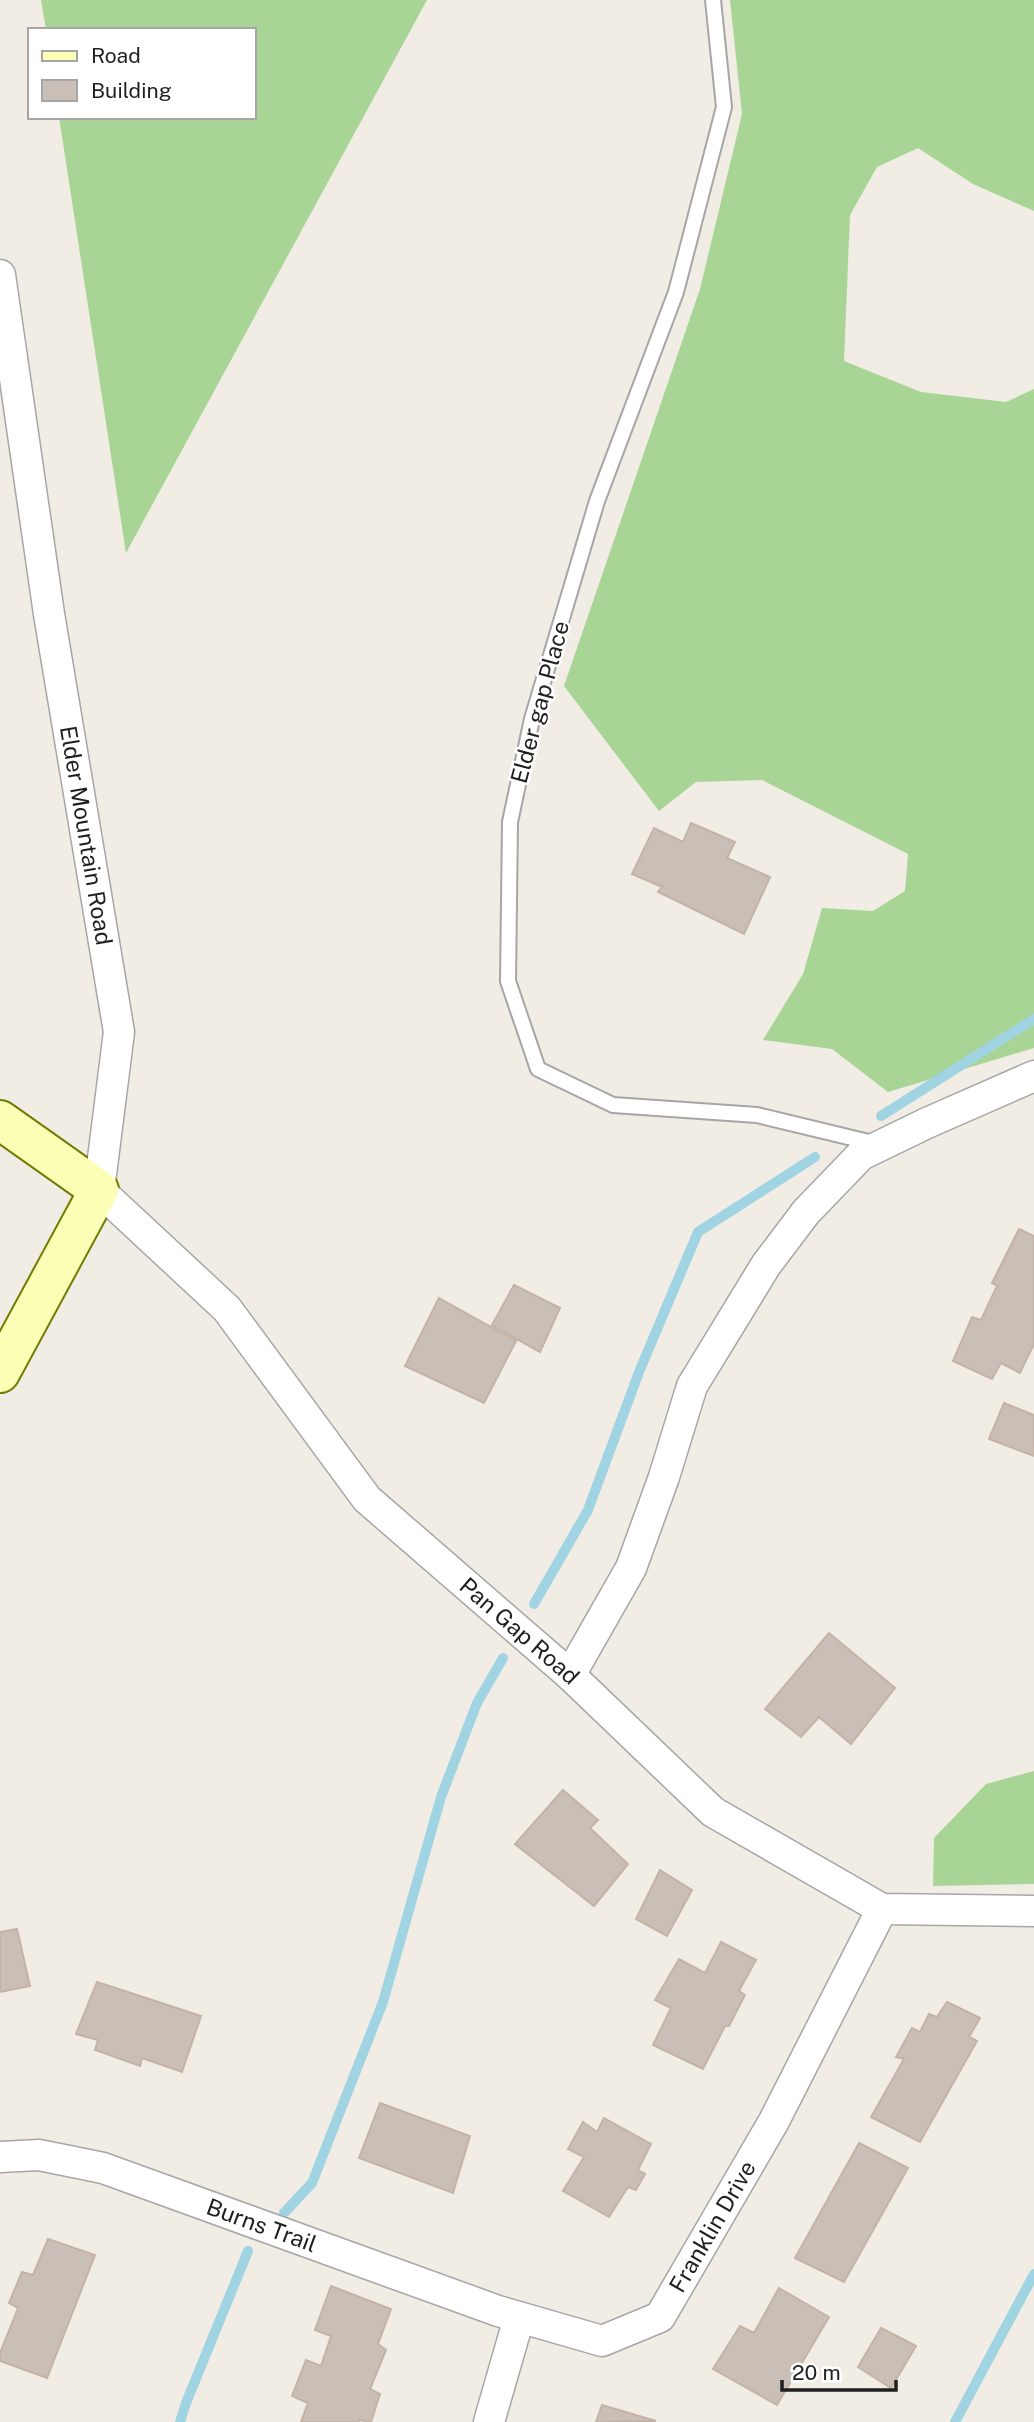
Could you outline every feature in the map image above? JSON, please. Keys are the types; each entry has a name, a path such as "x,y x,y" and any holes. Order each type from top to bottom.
{"street":[{"name":"Elder Mountain Road","path":"0,275 51,628 119,1032 99,1191 0,1373"},
{"path":"570,1675 631,1568 664,1477 692,1385 766,1265 806,1212 861,1155 1034,1076"},
{"path":"0,1120 99,1191"},
{"name":"Pan Gap Road","path":"99,1191 227,1309 367,1499 570,1675 713,1812 882,1909 1034,1911"},
{"name":"Franklin Drive","path":"519,2318 602,2341 660,2317 774,2121 882,1909"},
{"name":"Burns Trail","path":"0,2157 38,2155 103,2168 519,2318"},
{"path":"489,2422 519,2318"}],"lane":[{"name":"Elder gap Place","path":"713,0 724,107 676,292 597,501 532,719 510,822 508,981 538,1069 613,1105 757,1115 882,1145"}],"green space":[{"path":"41,0 427,0 126,553 59,119 256,119 256,28 46,28"},
{"path":"730,0 1034,0 1034,211 973,184 918,148 877,167 850,215 844,361 921,392 1006,402 1034,389 1034,1048 888,1092 832,1049 763,1040 803,974 822,908 873,911 905,891 908,854 762,780 696,782 659,811 564,686 700,289 742,114"},
{"path":"1034,1771 1034,1884 933,1886 934,1838 986,1784"}],"building":[{"path":"691,823 735,842 727,858 770,877 744,934 658,892 662,887 632,874 654,828 683,842"},
{"path":"1019,1229 1034,1236 1034,1344 1020,1373 1001,1363 992,1379 953,1361 972,1317 981,1320 997,1286 992,1283"},
{"path":"514,1285 560,1308 540,1352 492,1325"},
{"path":"439,1298 516,1341 484,1403 405,1366"},
{"path":"1004,1403 1034,1415 1034,1456 989,1439"},
{"path":"829,1633 895,1688 851,1744 819,1717 801,1737 765,1709"},
{"path":"563,1790 598,1820 590,1828 628,1864 594,1906 515,1844"},
{"path":"660,1870 692,1890 667,1936 636,1919"},
{"path":"17,1929 30,1986 0,1992 0,1932"},
{"path":"721,1942 756,1960 739,1991 745,1995 703,2069 653,2045 671,2008 655,2000 679,1959 705,1973"},
{"path":"97,1982 201,2016 182,2072 142,2058 140,2066 95,2050 98,2040 76,2034"},
{"path":"947,2002 980,2018 969,2037 977,2041 920,2142 871,2117 904,2059 896,2057 912,2028 920,2032 929,2014 937,2017"},
{"path":"380,2103 470,2136 453,2193 359,2158"},
{"path":"604,2118 651,2144 638,2170 645,2174 636,2190 628,2187 609,2217 563,2191 584,2157 568,2149 583,2122 597,2132"},
{"path":"859,2143 908,2168 844,2282 795,2258"},
{"path":"48,2239 95,2255 47,2378 0,2361 0,2353 18,2308 9,2303 22,2272 33,2275"},
{"path":"331,2286 391,2309 378,2344 386,2350 370,2389 380,2394 371,2422 301,2422 308,2403 292,2396 306,2360 321,2366 331,2336 315,2330"},
{"path":"779,2288 829,2317 777,2405 713,2369 740,2326 754,2333"},
{"path":"881,2328 916,2346 891,2388 858,2367"},
{"path":"602,2405 656,2421 596,2422"}],"waterway":[{"path":"881,1116 1034,1019"},
{"path":"534,1604 588,1510 639,1372 698,1232 815,1157"},
{"path":"284,2213 312,2183 383,2002 441,1797 477,1703 503,1658"},
{"path":"180,2422 248,2251"},
{"path":"955,2422 1034,2274"}]}
